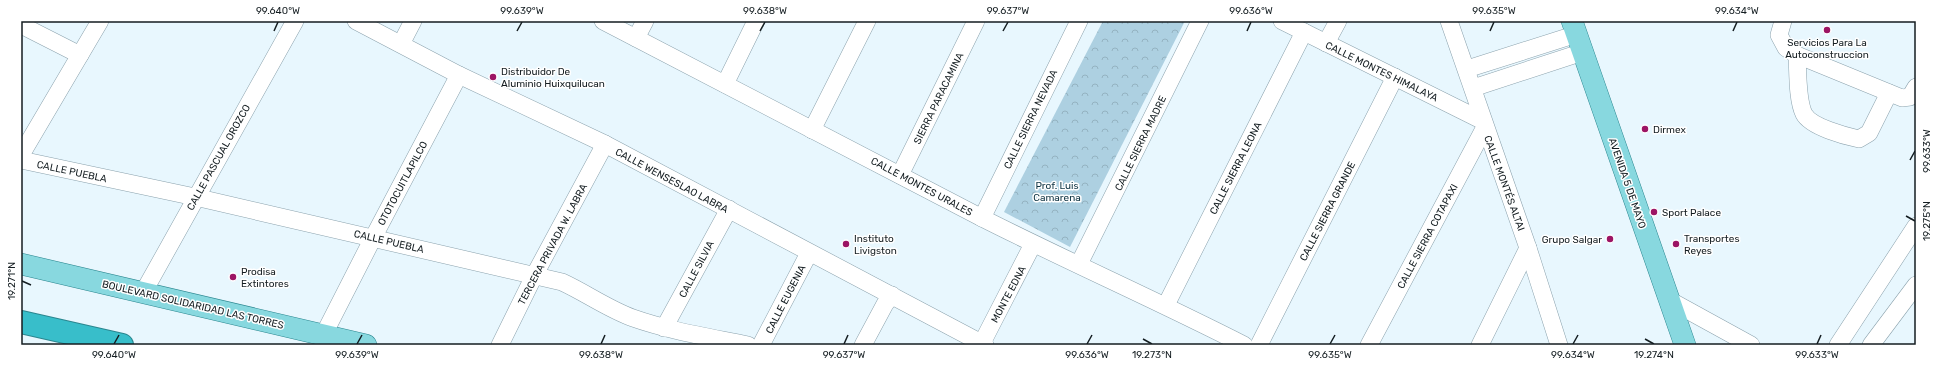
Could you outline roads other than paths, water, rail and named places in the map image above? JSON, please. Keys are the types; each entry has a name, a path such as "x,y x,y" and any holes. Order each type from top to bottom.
{"highway":[{"path":"21,322 122,345"}],"main road":[{"name":"AVENIDA 5 DE MAYO","path":"1577,36 1685,345"},
{"name":"BOULEVARD SOLIDARIDAD LAS TORRES","path":"21,264 366,345"}],"street":[{"path":"21,155 100,21"},
{"name":"CALLE PASCUAL OROZCO","path":"143,293 195,197 295,21"},
{"name":"CALLE WENSESLAO LABRA","path":"356,21 459,75 605,144 892,295 975,342"},
{"path":"401,44 413,21"},
{"name":"CALLE MONTES URALES","path":"603,21 982,218 1034,244 1166,305 1244,345"},
{"path":"636,38 645,21"},
{"path":"725,84 756,21"},
{"path":"812,130 867,21"},
{"name":"SIERRA PARACAMINA","path":"900,175 976,21"},
{"name":"CALLE SIERRA NEVADA","path":"982,218 1079,21"},
{"name":"CALLE SIERRA MADRE","path":"1079,264 1200,21"},
{"name":"CALLE MONTES HIMALAYA","path":"1282,21 1395,77 1484,124"},
{"path":"1326,43 1338,21"},
{"name":"CALLE MONTÉS ALTAI","path":"1449,21 1528,248 1559,345"},
{"path":"1783,21 1779,35 1786,48 1797,55 1889,93 1907,98 1910,97 1916,87"},
{"path":"21,25 80,55"},
{"name":"CALLE SIERRA LEONA","path":"1166,305 1304,32"},
{"path":"1466,69 1577,36"},
{"path":"1473,88 1577,36"},
{"path":"1797,55 1801,101 1804,114 1811,122 1845,136 1859,139 1869,133 1889,93"},
{"name":"OTOTOCUITLAPILCO","path":"324,334 459,75"},
{"name":"CALLE SIERRA GRANDE","path":"1259,345 1395,77"},
{"name":"CALLE SIERRA COTAPAXI","path":"1369,345 1484,124"},
{"name":"TERCERA PRIVADA W. LABRA","path":"500,345 534,276 605,144"},
{"name":"CALLE PUEBLA","path":"21,160 195,197 562,282 631,317 664,328 748,345"},
{"name":"CALLE SILVIA","path":"664,328 729,209"},
{"path":"1838,345 1916,226"},
{"name":"MONTE EDNA","path":"975,342 1034,244"},
{"path":"1480,345 1528,248"},
{"name":"CALLE EUGENIA","path":"761,345 809,252"},
{"path":"1871,345 1916,285"},
{"path":"864,345 885,304 892,295"},
{"path":"1669,300 1751,345"}],"place":[{"name":"Servicios Para La Autoconstruccion","path":"1827,30"},
{"name":"Distribuidor De Aluminio Huixquilucan","path":"493,77"},
{"name":"Dirmex","path":"1645,129"},
{"name":"Sport Palace","path":"1654,212"},
{"name":"Grupo Salgar","path":"1610,239"},
{"name":"Instituto Livigston","path":"846,244"},
{"name":"Transportes Reyes","path":"1676,244"},
{"name":"Prodisa Extintores","path":"233,277"}],"park label":[{"name":"Prof. Luis Camarena","path":"1057,190"}]}
